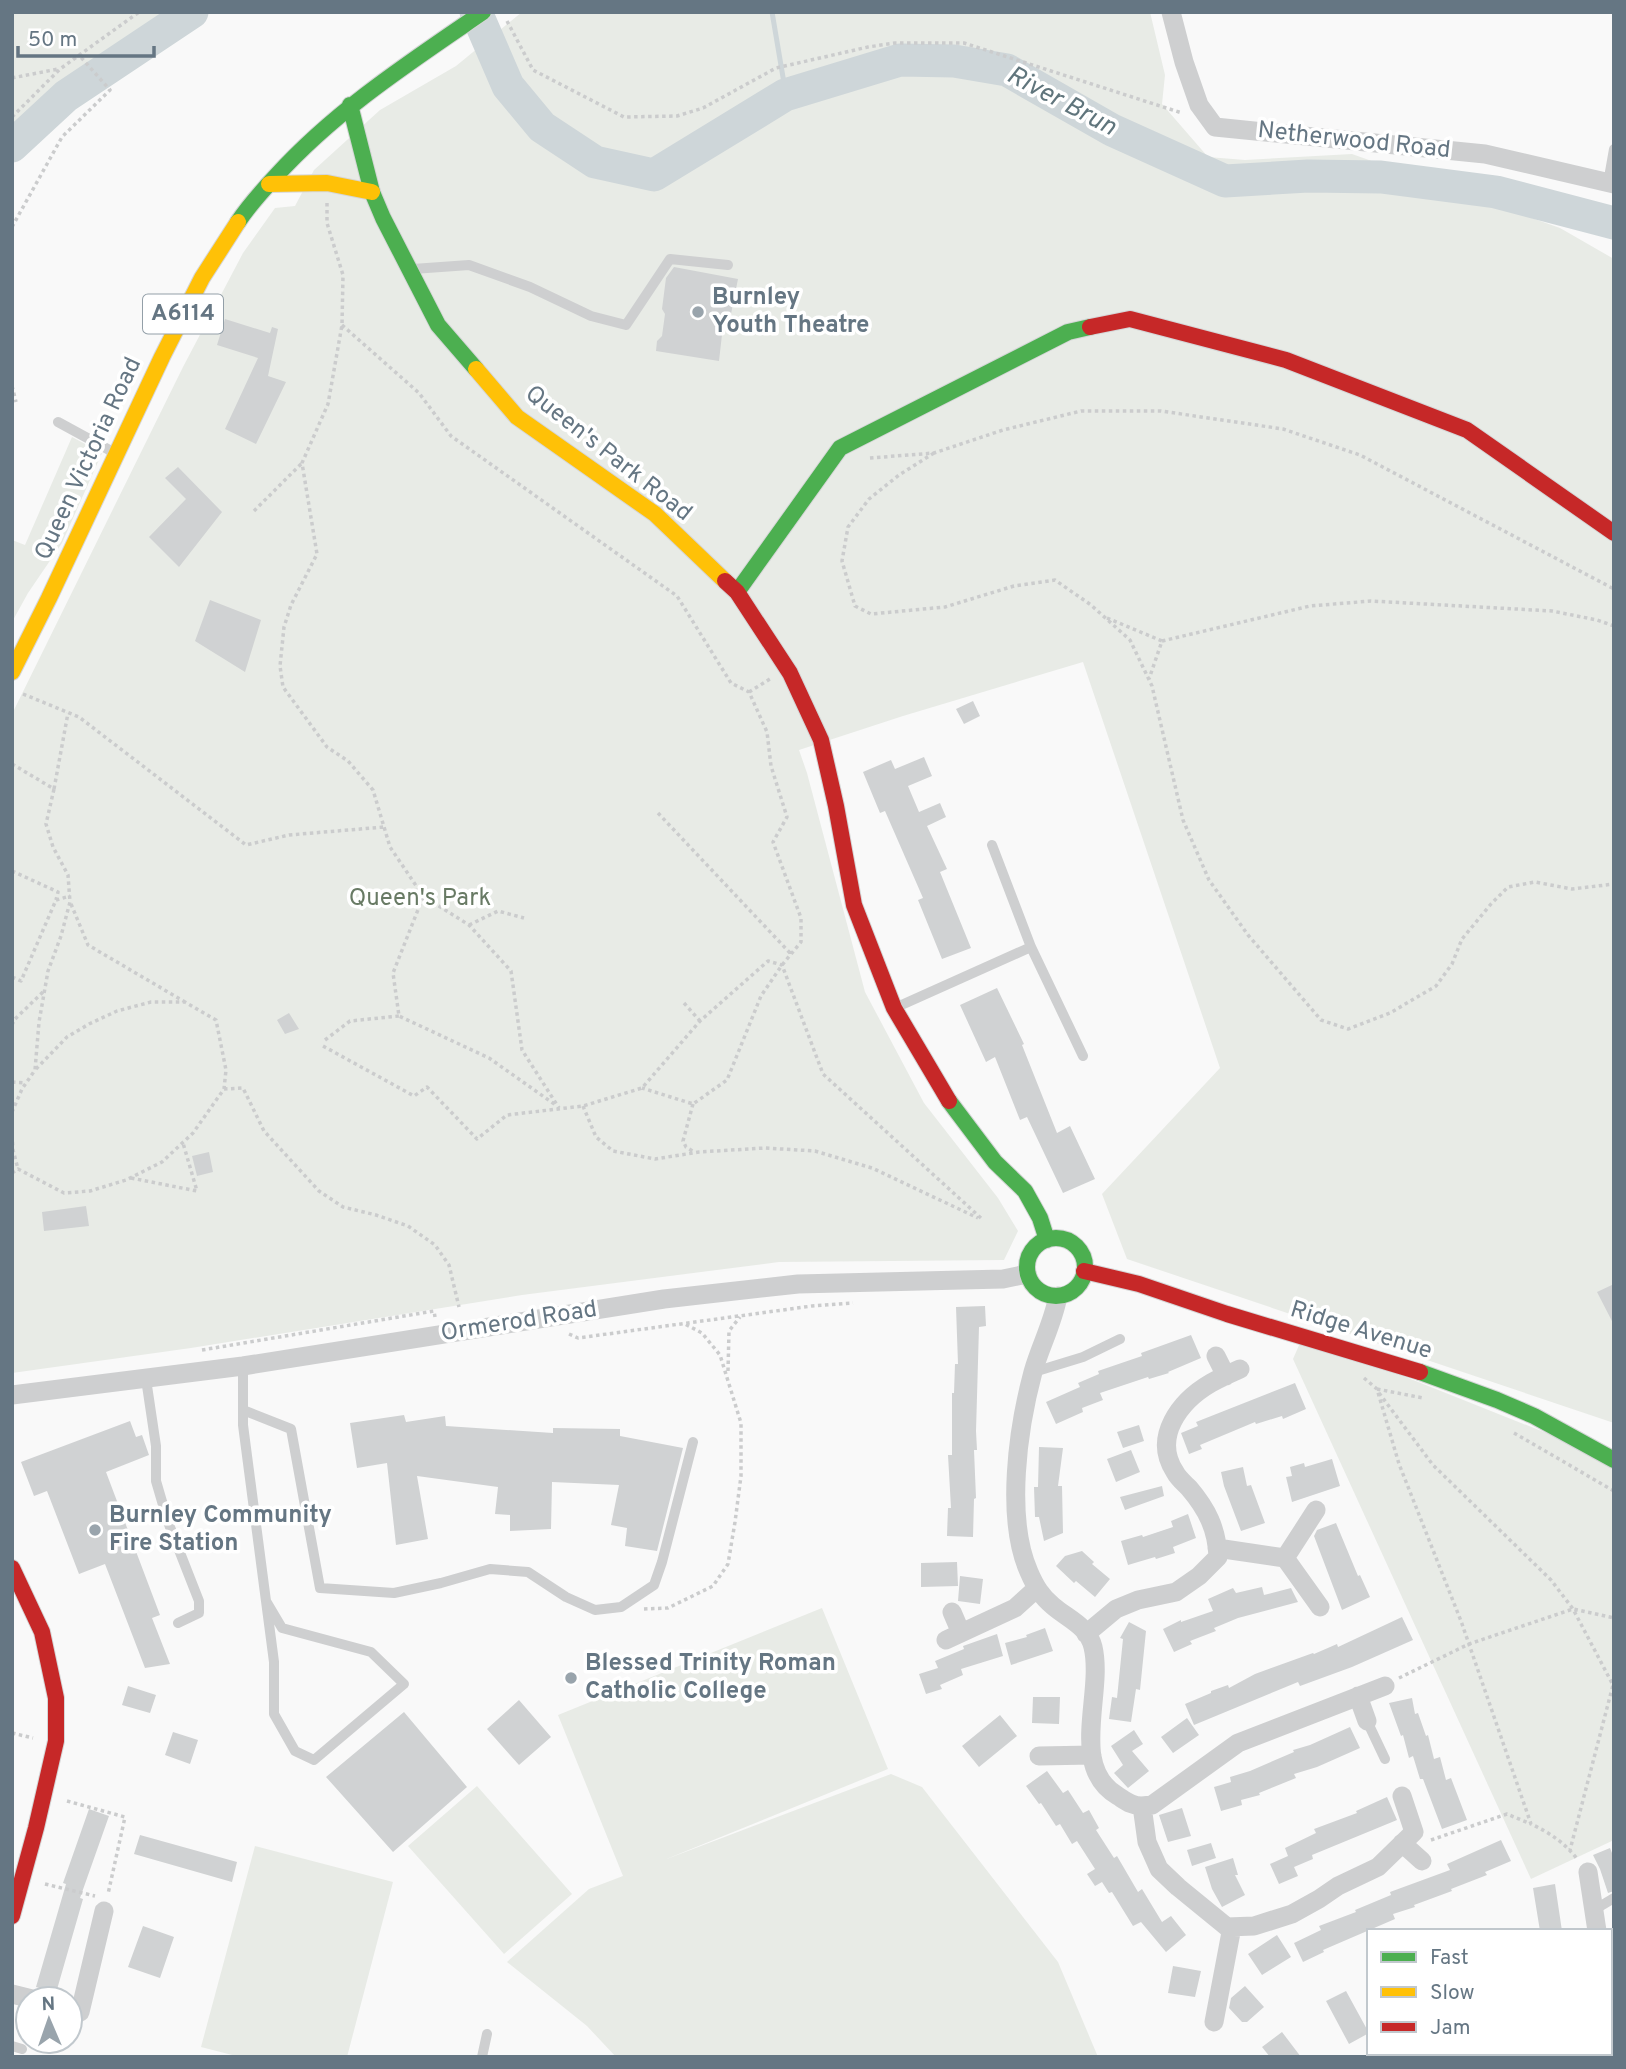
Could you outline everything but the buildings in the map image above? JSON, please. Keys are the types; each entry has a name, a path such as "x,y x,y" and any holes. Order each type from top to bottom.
{"main road":[{"name":"Queen Victoria Road","path":"12,672 162,357 202,278 246,209 300,148 350,105 483,12"},
{"name":"Queen's Park Road","path":"350,105 372,192 438,325 517,417 655,514 737,592 790,673 821,740 854,905 894,1008 951,1107 995,1162 1026,1191 1040,1218 1047,1240"},
{"path":"269,184 327,183 372,192"},
{"path":"737,592 840,448 1068,332 1130,319 1286,360 1467,430 1614,533"},
{"path":"1056,1238 1074,1245 1084,1261 1082,1280 1068,1294 1058,1296 1042,1293 1030,1282 1027,1274 1028,1257 1047,1240 1056,1238"},
{"name":"Ridge Avenue","path":"1084,1271 1129,1280 1219,1311 1464,1387 1536,1417 1614,1460"},
{"path":"12,1568 42,1632 56,1698 56,1741 12,1916"}],"street":[{"path":"1171,12 1199,106 1215,127"},
{"name":"Netherwood Road","path":"1215,127 1485,154 1611,184"},
{"name":"Ormerod Road","path":"12,1395 243,1366 664,1299 798,1284 1003,1279 1027,1274"},
{"path":"1058,1296 1033,1372 1019,1448 1016,1502 1019,1544 1036,1589 1054,1607 1082,1626 1093,1644 1097,1674 1090,1735 1092,1755 1094,1772 1108,1791 1134,1806 1152,1805 1238,1742 1385,1686"},
{"path":"1086,1634 1115,1609 1138,1600 1176,1592 1199,1576 1217,1556 1217,1538 1206,1511 1175,1474 1167,1458 1166,1436 1181,1409 1210,1384 1233,1372 1216,1356"},
{"path":"1285,1558 1316,1510"},
{"path":"1217,1548 1285,1558 1320,1607"},
{"path":"952,1612 953,1637 1014,1608 1036,1589"},
{"path":"1358,1696 1367,1721"},
{"path":"1039,1756 1092,1755"},
{"path":"1402,1796 1408,1838 1422,1861"},
{"path":"1142,1806 1147,1842 1159,1869 1227,1927 1254,1927 1292,1914 1338,1886 1378,1867 1408,1838"},
{"path":"1588,1872 1597,1929"},
{"path":"84,1996 106,1905"},
{"path":"1214,2022 1232,1927"}],"lane":[{"path":"1611,184 1614,149"},
{"path":"409,269 469,265 530,288 591,316 626,325 670,259 728,265"},
{"path":"58,422 117,454"},
{"path":"992,845 1031,947 1083,1056"},
{"path":"894,1008 1031,947"},
{"path":"1033,1372 1083,1357 1120,1339"},
{"path":"243,1366 243,1425 266,1601 274,1662 274,1714 295,1751 314,1760 404,1684 371,1652 282,1628 266,1601"},
{"path":"146,1379 156,1446 156,1481 168,1522 199,1601 199,1613 178,1623"},
{"path":"243,1410 291,1429 320,1588 394,1593 490,1569 528,1572 566,1597 595,1610 621,1607 654,1585 693,1442"},
{"path":"1367,1721 1385,1759"},
{"path":"1594,1910 1614,1898"},
{"path":"482,2057 487,2034"}],"path":[{"path":"12,117 78,54 139,12"},
{"path":"511,29 533,69 624,117 677,116 703,108 776,68 867,47 895,43 964,43 1203,120 1215,127"},
{"path":"12,227 62,137 110,90 78,54"},
{"path":"12,78 60,69"},
{"path":"254,511 302,463 328,404 342,324 343,275 327,223 327,183"},
{"path":"342,324 419,393 451,436 677,596 731,683 749,692 766,733 771,766 787,817 773,842 801,918 802,942 761,996 727,1080 693,1104 683,1141 686,1147 695,1153"},
{"path":"12,386 16,402"},
{"path":"1614,589 1360,455 1283,429 1161,411 1081,411 1003,430 934,453 899,475 869,499 848,527 842,561 855,606 871,614 945,607 1014,586 1055,580 1091,605 1130,640 1152,686 1183,820 1209,880 1248,935 1321,1020 1348,1030 1390,1013 1436,986 1452,964 1462,939 1507,887 1535,882 1572,889 1614,884"},
{"path":"861,458 934,453"},
{"path":"302,463 317,554 291,605 284,627 280,666 283,687 327,747 348,761 373,790 390,847 424,896 469,925 511,971 522,1050 559,1108 489,1058 399,1016 350,1021 325,1040"},
{"path":"1105,617 1162,640 1310,606 1371,601 1552,611 1614,626"},
{"path":"1149,679 1162,640"},
{"path":"12,690 79,718 246,845 289,835 384,827"},
{"path":"36,1070 39,1022 48,971 70,902 68,875 53,847 46,824 68,713"},
{"path":"12,764 54,789"},
{"path":"658,813 791,954"},
{"path":"12,872 58,892 57,900 21,981 12,976"},
{"path":"57,900 70,896"},
{"path":"399,1016 393,973 424,896"},
{"path":"12,1135 18,1169 64,1193 90,1191 126,1180 162,1162 193,1133 224,1089 226,1070 216,1020 88,945 70,902"},
{"path":"469,925 498,911 524,918"},
{"path":"323,1046 414,1096 427,1087 477,1139 507,1115 583,1107 642,1088 700,1021 768,961 782,965"},
{"path":"583,1107 596,1137 613,1151 655,1159 765,1148 816,1150 872,1168 982,1219 823,1074 782,965"},
{"path":"13,1021 44,991"},
{"path":"13,1107 36,1070 67,1037 117,1012 151,1002 185,1002"},
{"path":"684,1003 700,1021"},
{"path":"12,1082 26,1083"},
{"path":"224,1089 243,1088 264,1131 319,1191 343,1207 408,1226 435,1245 449,1265 460,1307"},
{"path":"642,1088 693,1104"},
{"path":"131,1178 197,1191 183,1142"},
{"path":"12,1173 18,1169"},
{"path":"728,1377 729,1331 740,1317"},
{"path":"621,1607 632,1610 668,1608 713,1586 728,1564 741,1476 741,1423 720,1355 702,1333 682,1323"},
{"path":"1356,1371 1377,1389 1433,1465 1551,1580 1573,1609 1613,1684 1570,1850"},
{"path":"1377,1389 1428,1399"},
{"path":"1377,1389 1399,1465 1469,1644 1531,1824"},
{"path":"1508,1430 1614,1491"},
{"path":"1385,1686 1469,1644 1573,1609 1614,1618"},
{"path":"23,1878 106,1905 125,1817 44,1796"},
{"path":"1408,1838 1429,1841 1507,1814 1552,1835 1570,1850 1588,1872"}],"green space":[{"path":"12,12 173,12 99,56 68,79 12,132"},
{"name":"Queen's Park","path":"522,12 1150,12 1165,75 1162,104 1208,157 1245,160 1352,154 1560,228 1614,259 1614,1423 1127,1259 1102,1194 1220,1068 1083,662 799,750 865,992 924,1103 998,1198 1018,1231 1004,1260 779,1262 522,1295 191,1348 12,1373 12,714 183,367 243,253 275,208 295,206 314,170 380,110 456,66"},
{"path":"72,437 102,453 62,543 12,622 12,540 25,545"},
{"path":"1303,1336 1614,1460 1614,1840 1531,1879 1293,1359"},
{"path":"822,1608 888,1769 664,1860 891,1774 922,1787 1058,1962 1098,2057 616,2057 587,2026 507,1962 589,1889 623,1876 558,1715"},
{"path":"477,1786 572,1894 504,1954 408,1846"},
{"path":"255,1846 393,1882 347,2057 240,2057 201,2047"}],"waterway":[{"name":"River Brun","path":"12,146 66,96 192,12"},
{"name":"River Brun","path":"476,12 508,86 542,127 595,162 654,175 785,95 900,60 954,61 1007,70 1112,130 1225,181 1308,176 1381,177 1496,192 1614,223"},
{"path":"772,12 786,95"}],"traffic: fast":[{"path":"238,222 271,182 323,130 375,88 483,12"},
{"path":"350,105 372,192 383,218 438,325 476,369"},
{"path":"737,592 840,448 1068,332 1090,327"},
{"path":"949,1101 995,1162 1025,1191 1040,1218 1047,1240"},
{"path":"1056,1238 1067,1240 1080,1251 1085,1267 1083,1278 1072,1291 1056,1296 1045,1294 1032,1283 1027,1267 1029,1256 1040,1243 1056,1238"},
{"path":"1420,1372 1534,1416 1614,1460"}],"traffic: slow":[{"path":"269,184 327,183 372,192"},
{"path":"12,672 162,357 202,278 238,222"},
{"path":"476,369 517,417 655,514 725,581"}],"traffic: jam":[{"path":"1090,327 1130,319 1286,360 1467,430 1614,533"},
{"path":"725,581 737,592 790,673 821,740 854,905 894,1008 949,1101"},
{"path":"1084,1271 1139,1284 1227,1314 1420,1372"},
{"path":"12,1568 42,1632 56,1698 56,1741 12,1916"}],"place":[{"name":"Burnley Youth Theatre","path":"698,312"},
{"name":"Burnley Community Fire Station","path":"95,1530"},
{"name":"Blessed Trinity Roman Catholic College","path":"571,1678"}]}
